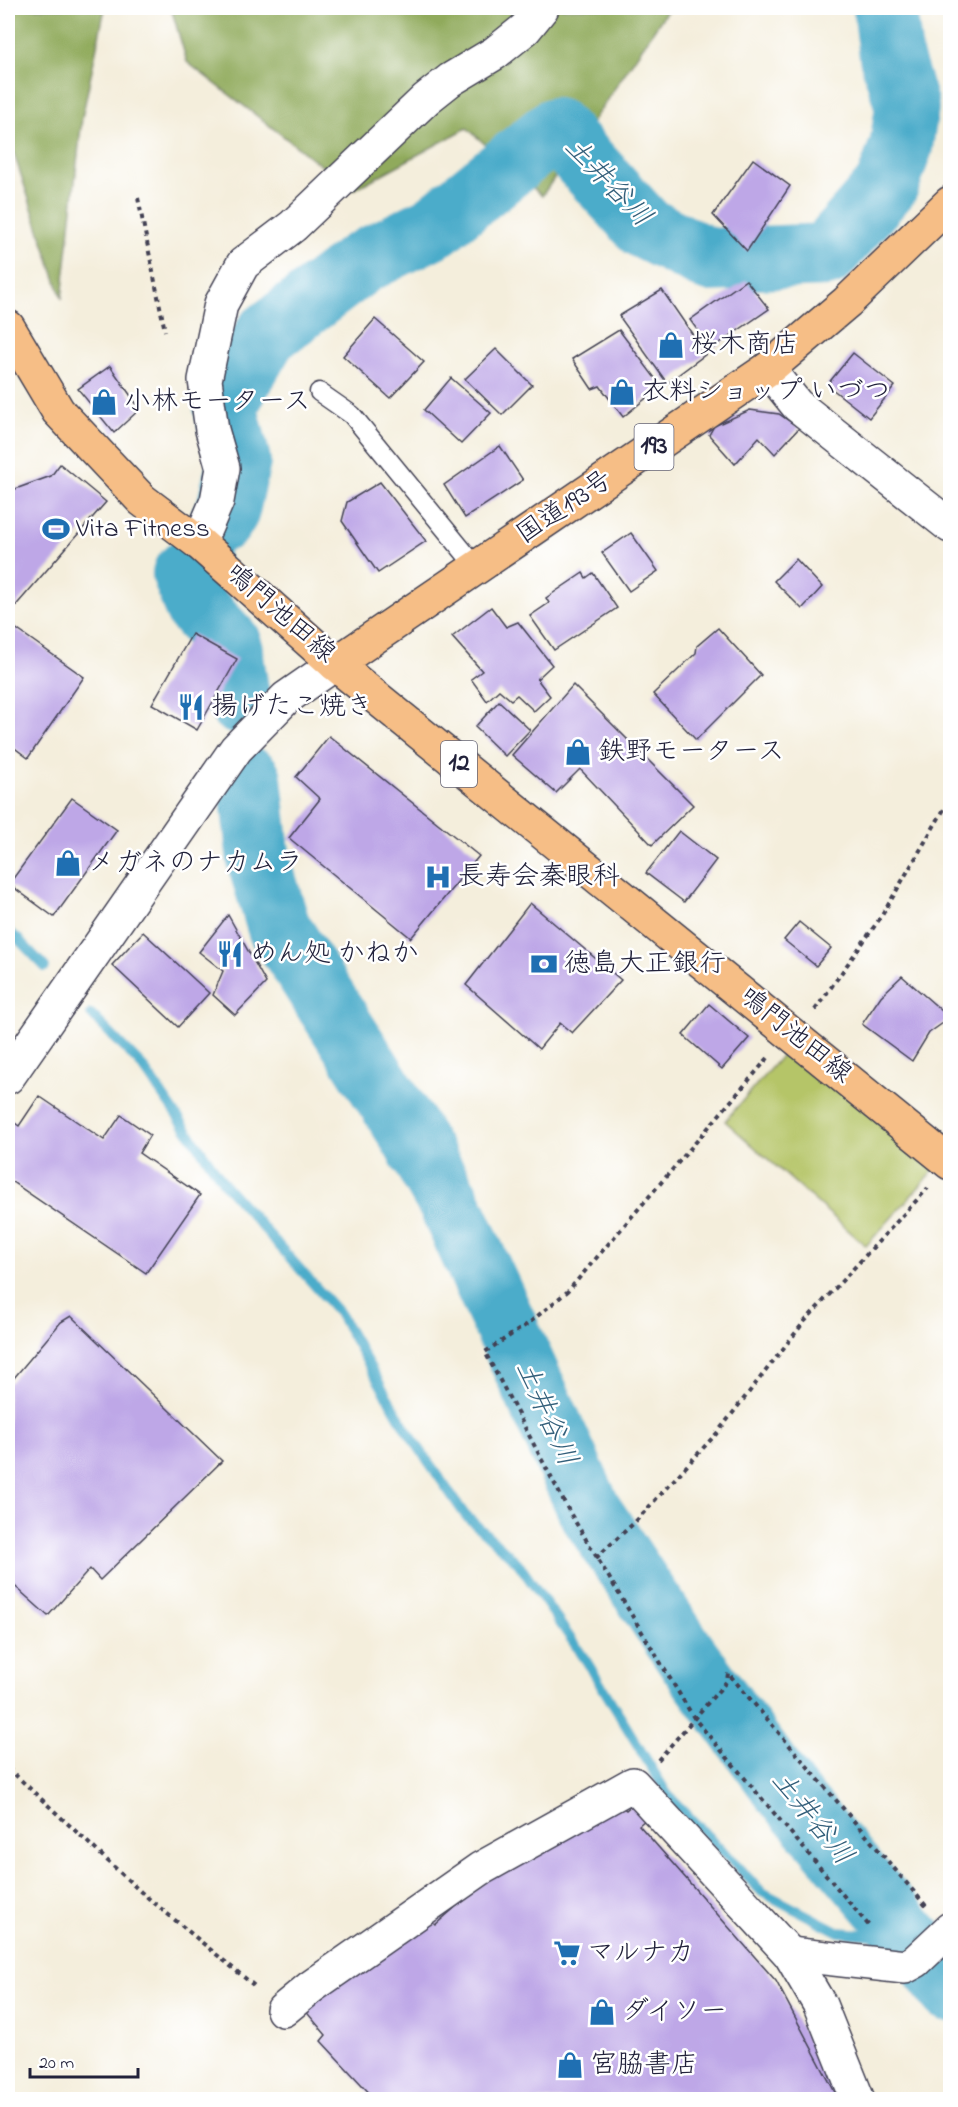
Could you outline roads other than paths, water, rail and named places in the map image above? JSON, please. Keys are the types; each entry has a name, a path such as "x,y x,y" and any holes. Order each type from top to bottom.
{"main road":[{"name":"国道193号","path":"336,664 768,369 847,302 951,203"},
{"name":"鳴門池田線","path":"8,327 58,411 142,500 199,543 336,664 950,1163"}],"street":[{"path":"199,543 217,501 223,468 212,430 205,380 221,304 243,264 293,226 426,99 450,80 518,35 542,8"},
{"path":"768,369 797,405 951,526"},
{"path":"8,1077 236,749 286,698 336,664"},
{"path":"283,2010 311,1987 480,1869 633,1784 790,1954 820,2005 858,2100"},
{"path":"790,1954 905,1967 938,1941"}],"lane":[{"path":"319,392 352,415 477,568"}],"waterway":[{"name":"土井谷川","path":"222,520 228,510 239,461 225,406 266,335 361,263 435,226 555,129 645,228 709,260 826,255 887,185 901,146 907,107 891,56 885,8"},
{"name":"土井谷川","path":"198,561 184,574 196,607 230,644 239,703"},
{"name":"土井谷川","path":"250,779 259,862 279,928 409,1132 449,1202 590,1511 685,1654 789,1796 912,1939 950,1990"},
{"path":"8,931 45,967"},
{"path":"91,1014 143,1067 226,1186 339,1313 406,1429 465,1515 518,1563 587,1662 668,1795 762,1892 839,1932 912,1939"}],"place":[{"name":"桜木商店","path":"671,345"},
{"name":"衣料ショップ いづつ","path":"622,392"},
{"name":"小林モータース","path":"104,402"},
{"name":"Vita Fitness","path":"56,529"},
{"name":"揚げたこ焼き","path":"191,707"},
{"name":"鉄野モータース","path":"578,752"},
{"name":"メガネのナカムラ","path":"68,863"},
{"name":"長寿会秦眼科","path":"438,877"},
{"name":"めん処 かねか","path":"230,954"},
{"name":"徳島大正銀行","path":"544,964"},
{"name":"マルナカ","path":"567,1953"},
{"name":"ダイソー","path":"602,2012"},
{"name":"宮脇書店","path":"570,2065"}]}
